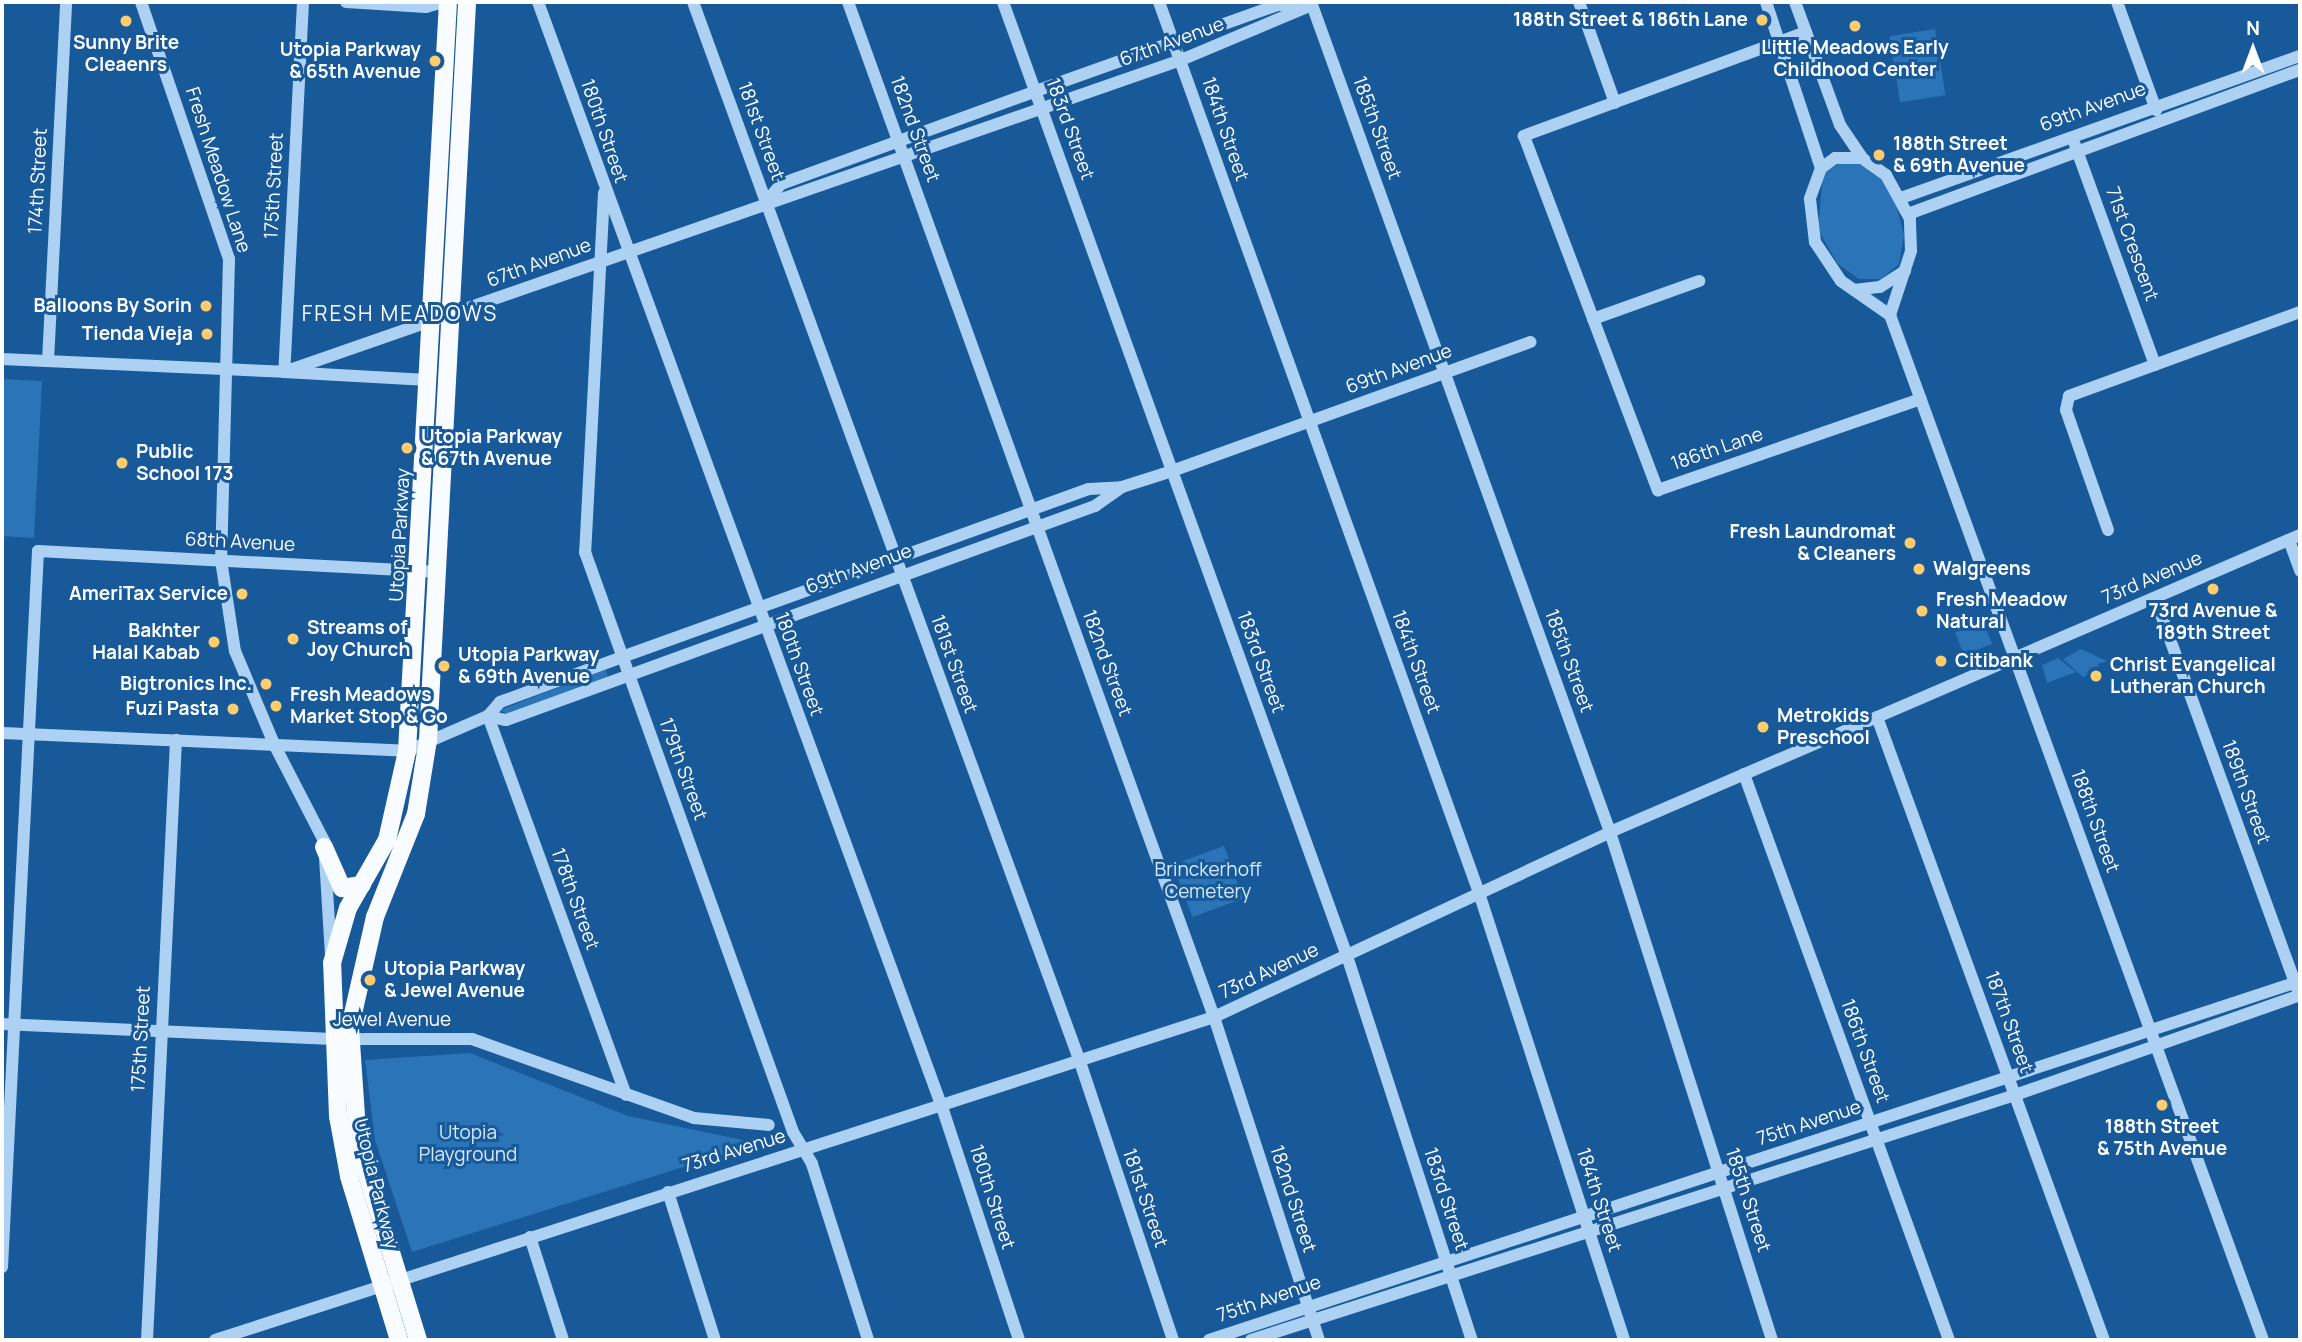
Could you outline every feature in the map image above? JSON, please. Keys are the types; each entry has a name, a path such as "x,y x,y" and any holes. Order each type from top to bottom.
{"main road":[{"name":"Utopia Parkway","path":"399,1340 389,1282 340,1128 342,1039 332,963 348,908 362,886 397,813 407,751 432,322 446,2"},
{"name":"Utopia Parkway","path":"342,1039 374,917 416,814 428,740 439,572 467,2"},
{"path":"324,847 342,888 362,886"},
{"name":"Utopia Parkway","path":"389,1282 418,1340"}],"street":[{"name":"174th Street","path":"48,361 66,2"},
{"name":"Fresh Meadow Lane","path":"141,2 229,259 221,560 235,651 275,746 310,804 324,847 332,963"},
{"name":"175th Street","path":"284,372 303,2"},
{"path":"345,2 426,7 446,2"},
{"name":"180th Street","path":"538,2 604,189 942,1107 1019,1340"},
{"name":"181st Street","path":"694,2 900,575 1080,1062 1173,1340"},
{"name":"182nd Street","path":"848,2 1214,1017 1319,1340"},
{"name":"183rd Street","path":"1003,2 1347,956 1472,1340"},
{"name":"184th Street","path":"1159,2 1479,893 1624,1340"},
{"path":"1578,2 1615,103"},
{"path":"1766,2 1821,168"},
{"path":"1796,2 1840,125 1862,158 1886,175 1908,214 1912,235 1905,271 1890,315 1833,273 1815,242 1810,200 1821,168 1835,158 1862,158"},
{"path":"2117,2 2160,120"},
{"name":"67th Avenue","path":"284,372 766,202 784,201 1042,107 1181,60 1312,4"},
{"name":"67th Avenue","path":"766,202 781,184 1036,91 1175,44 1278,5 1312,4"},
{"name":"185th Street","path":"1312,4 1610,832 1772,1340"},
{"name":"186th Lane","path":"1807,32 1524,136 1658,490 1921,399"},
{"name":"69th Avenue","path":"1901,198 2154,105 2300,57"},
{"name":"69th Avenue","path":"1908,214 2300,70"},
{"name":"71st Crescent","path":"2071,135 2155,366"},
{"name":"179th Street","path":"604,189 585,552 803,1149 868,1340"},
{"path":"1853,290 1880,287 1905,271"},
{"path":"1593,319 1699,281"},
{"path":"2108,530 2066,410 2068,396 2300,312"},
{"name":"188th Street","path":"1890,315 2263,1340"},
{"name":"69th Avenue","path":"2,733 407,751 488,716 500,702 622,657 1089,489 1122,487 1172,471 1531,342"},
{"name":"67th Avenue","path":"2,359 428,380"},
{"name":"69th Avenue","path":"488,716 506,720 628,673 1095,506 1122,487"},
{"path":"963,536 968,551"},
{"path":"2295,538 2300,571"},
{"name":"73rd Avenue","path":"215,1340 1214,1017 1610,832 2295,538"},
{"name":"68th Avenue","path":"29,735 38,551 439,572"},
{"path":"827,583 833,599"},
{"name":"189th Street","path":"2155,598 2299,991"},
{"path":"692,632 698,648"},
{"name":"178th Street","path":"488,716 626,1095"},
{"name":"187th Street","path":"1878,717 2104,1340"},
{"path":"2,1267 8,1024 29,735"},
{"name":"175th Street","path":"147,1340 176,740"},
{"name":"186th Street","path":"1744,774 1949,1340"},
{"name":"75th Avenue","path":"1209,1340 1308,1304 1871,1122 2153,1033 2299,991"},
{"name":"75th Avenue","path":"1251,1340 1723,1186 2015,1095 2158,1046 2299,991"},
{"name":"Jewel Avenue","path":"8,1024 342,1039 472,1039 694,1118 769,1125"},
{"path":"668,1192 715,1340"},
{"path":"530,1237 563,1340"}],"green space":[{"path":"1935,29 1945,95 1900,102 1890,36"},
{"path":"1842,162 1863,165 1881,178 1897,208 1904,235 1899,264 1881,279 1859,279 1838,264 1818,230 1823,173"},
{"path":"2,379 42,381 34,538 2,536"},
{"path":"1985,626 1992,644 1964,655 1955,632"},
{"path":"2081,649 2107,661 2098,664 2100,671 2083,677 2063,659"},
{"path":"2058,658 2076,672 2047,683 2042,665"},
{"path":"606,669 608,677 506,714 500,710"},
{"name":"Brinckerhoff Cemetery","path":"1224,846 1243,899 1192,917 1173,864"},
{"name":"Utopia Playground","path":"470,1053 628,1116 743,1140 744,1148 412,1252 375,1140 365,1060"}],"place":[{"name":"188th Street & 186th Lane","path":"1762,20"},
{"name":"Sunny Brite Cleaenrs","path":"126,21"},
{"name":"Little Meadows Early Childhood Center","path":"1855,26"},
{"name":"Utopia Parkway & 65th Avenue","path":"435,61"},
{"name":"188th Street & 69th Avenue","path":"1879,155"},
{"name":"Balloons By Sorin","path":"206,306"},
{"name":"Tienda Vieja","path":"207,334"},
{"name":"Utopia Parkway & 67th Avenue","path":"407,448"},
{"name":"Public School 173","path":"122,463"},
{"name":"Fresh Laundromat & Cleaners","path":"1910,543"},
{"name":"Walgreens","path":"1919,569"},
{"name":"73rd Avenue & 189th Street","path":"2213,589"},
{"name":"AmeriTax Service","path":"242,594"},
{"name":"Fresh Meadow Natural","path":"1922,611"},
{"name":"Streams of Joy Church","path":"293,639"},
{"name":"Bakhter Halal Kabab","path":"214,642"},
{"name":"Citibank","path":"1941,661"},
{"name":"Utopia Parkway & 69th Avenue","path":"444,666"},
{"name":"Christ Evangelical Lutheran Church","path":"2096,676"},
{"name":"Bigtronics Inc.","path":"266,684"},
{"name":"Fresh Meadows Market Stop & Go","path":"276,706"},
{"name":"Fuzi Pasta","path":"233,709"},
{"name":"Metrokids Preschool","path":"1763,727"},
{"name":"Utopia Parkway & Jewel Avenue","path":"370,980"},
{"name":"188th Street & 75th Avenue","path":"2162,1105"}],"district":[{"name":"FRESH MEADOWS","path":"400,313"}]}
